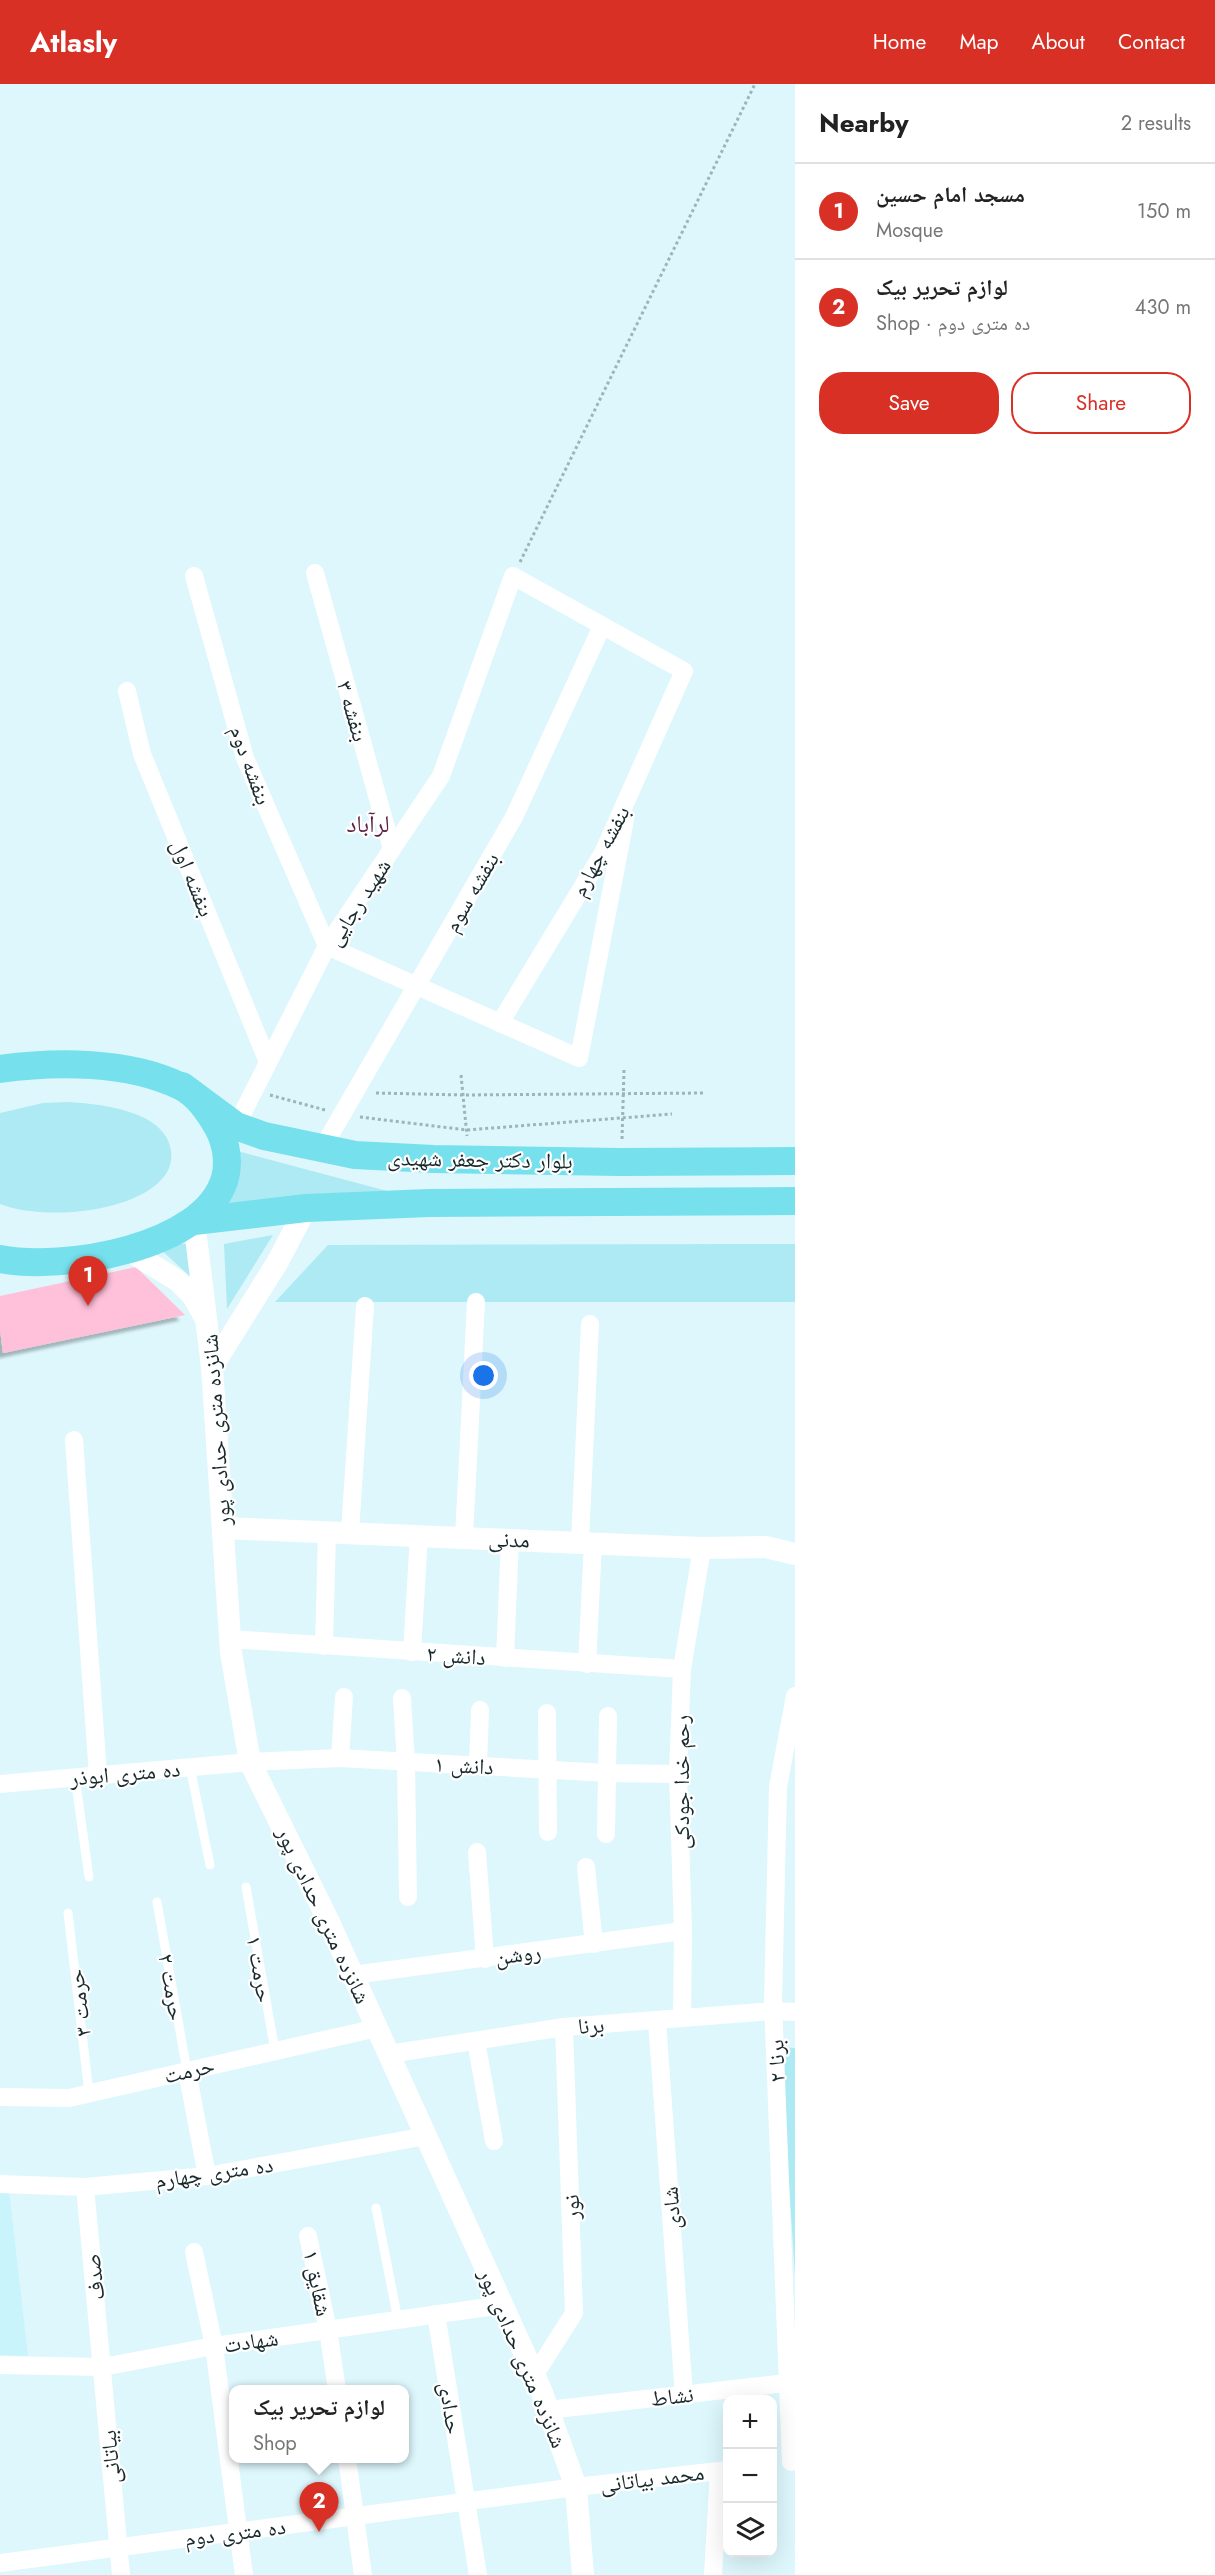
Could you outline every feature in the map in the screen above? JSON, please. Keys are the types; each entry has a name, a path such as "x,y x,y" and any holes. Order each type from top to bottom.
{"main road":[{"path":"0,1070 50,1064 95,1066 125,1070 182,1086 205,1107 219,1128 225,1144 227,1162 219,1191 194,1221 128,1250 94,1258 51,1263 21,1263 0,1259"},
{"name":"بلوار دکتر جعفر شهیدی","path":"182,1086 236,1126 264,1136 355,1155 619,1162 795,1161"},
{"name":"بلوار دکتر جعفر شهیدی","path":"194,1221 306,1208 429,1203 795,1202"}],"street":[{"name":"بنفشه ۳","path":"315,573 392,849"},
{"name":"بنفشه دوم","path":"194,576 245,758 327,946"},
{"path":"513,576 602,626"},
{"name":"شهید رجایی","path":"236,1126 327,946 441,776 513,576"},
{"name":"بنفشه چهارم","path":"500,1023 603,852 684,671 602,626"},
{"name":"بنفشه سوم","path":"322,1149 514,817 602,626"},
{"name":"بنفشه اول","path":"127,691 142,754 268,1062"},
{"path":"327,946 579,1058 631,789"},
{"path":"213,1367 277,1263 306,1208"},
{"name":"شانزده متری حدادی پور","path":"194,1221 213,1367 230,1640 250,1762 389,2054 548,2410 576,2487 583,2575"},
{"path":"128,1250 178,1281 193,1296 208,1324"},
{"path":"464,1537 476,1302"},
{"path":"350,1532 365,1306"},
{"path":"586,1664 590,1324"},
{"path":"74,1440 98,1775"},
{"name":"مدنی","path":"223,1528 702,1548 766,1547 795,1554"},
{"path":"324,1646 327,1532"},
{"path":"412,1652 418,1535"},
{"path":"505,1658 510,1539"},
{"name":"رحم خدا جودکی","path":"682,2018 683,1931 678,1774 682,1669 702,1548"},
{"name":"دانش ۲","path":"230,1640 682,1669"},
{"path":"340,1758 344,1696"},
{"name":"برنا ۲","path":"786,2463 792,2383 774,2011 777,1787 795,1696"},
{"path":"402,1698 406,1762 408,1897"},
{"path":"478,1766 480,1710"},
{"path":"547,1713 548,1832"},
{"path":"606,1834 608,1716"},
{"name":"دانش ۱","path":"250,1762 340,1758 608,1773 678,1774"},
{"name":"ده متری ابوذر","path":"0,1784 250,1762"},
{"path":"477,1852 485,1959"},
{"path":"586,1868 594,1944"},
{"name":"روشن","path":"353,1976 683,1931"},
{"name":"برنا","path":"389,2054 564,2027 774,2011 795,2012"},
{"name":"شادی","path":"657,2020 684,2395"},
{"name":"نور","path":"534,2376 574,2313 564,2027"},
{"name":"حرمت","path":"0,2097 69,2098 377,2028"},
{"path":"476,2041 494,2141"},
{"path":"187,2071 207,2176"},
{"name":"ده متری چهارم","path":"0,2184 85,2187 207,2176 426,2136"},
{"name":"صدف","path":"85,2187 103,2367"},
{"name":"شقایق ۱","path":"308,2236 328,2330 336,2385"},
{"path":"195,2252 214,2346 244,2575"},
{"name":"شهادت","path":"0,2365 103,2367 214,2346 502,2305"},
{"name":"حدادی","path":"436,2314 478,2575"},
{"name":"بیاتانی","path":"103,2367 121,2575"},
{"name":"نشاط","path":"548,2410 792,2383"},
{"path":"348,2463 363,2575"},
{"path":"713,2575 723,2470"},
{"name":"محمد بیاتانی","path":"576,2487 723,2470"},
{"name":"ده متری دوم","path":"1,2567 117,2548 576,2487"}],"lane":[{"path":"190,1767 210,1866"},
{"path":"75,1777 89,1877"},
{"name":"حرمت ۱","path":"246,1887 275,2051"},
{"name":"حرمت ۲","path":"157,1902 187,2071"},
{"name":"حرمت ۳","path":"68,1914 89,2093"},
{"path":"376,2208 398,2319"}],"path":[{"path":"513,576 754,84"},
{"path":"619,1162 624,1118 624,1070"},
{"path":"462,1075 467,1158"},
{"path":"254,1090 343,1115 467,1130 672,1114"},
{"path":"356,1092 463,1095 704,1094"}],"shaded area":[{"path":"68,1102 129,1112 157,1126 166,1137 171,1151 167,1173 158,1183 143,1193 125,1202 104,1207 59,1213 17,1209 0,1204 0,1113 43,1103"},
{"path":"218,1146 417,1199 215,1203"},
{"path":"273,1235 227,1309 224,1244"},
{"path":"191,1243 195,1281 157,1246"},
{"path":"795,1244 795,1302 275,1302 328,1245"},
{"path":"780,2047 795,2048 795,2275"},
{"path":"0,2190 9,2190 28,2356 0,2355"}],"building":[{"path":"136,1267 185,1315 3,1353 0,1296"}],"place":[{"name":"مسجد امام حسین","path":"88,1306"},
{"name":"لوازم تحریر بیک","path":"319,2532"}],"district":[{"name":"لرآباد","path":"368,823"}]}
